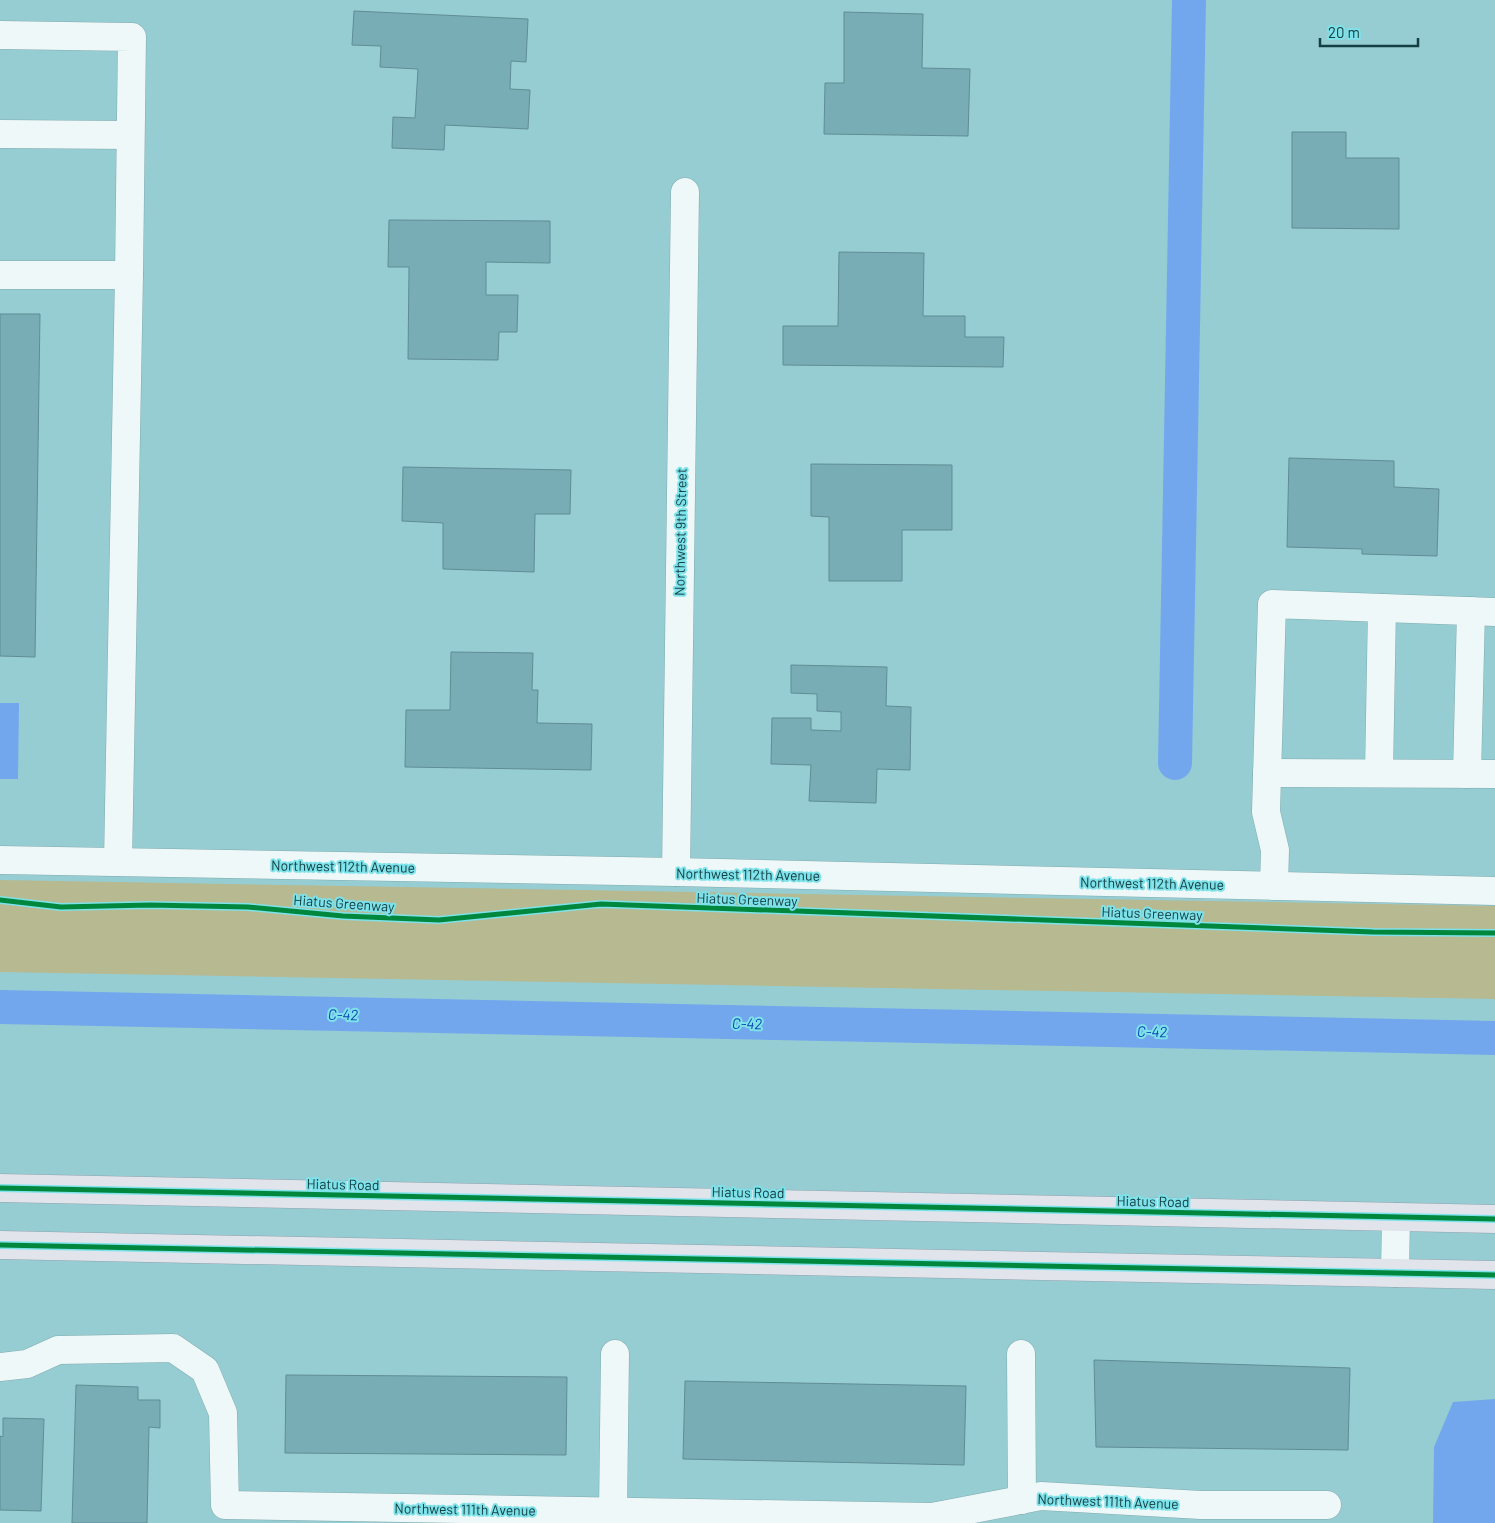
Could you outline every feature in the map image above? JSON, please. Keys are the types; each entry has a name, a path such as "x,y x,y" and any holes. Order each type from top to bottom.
{"main road":[{"name":"Hiatus Road","path":"0,1188 1495,1219"},
{"path":"0,1244 1495,1275"}],"street":[{"path":"0,35 132,37 118,862"},
{"path":"0,134 130,135"},
{"name":"Northwest 9th Street","path":"676,872 685,192"},
{"path":"0,275 128,275"},
{"path":"1274,886 1275,850 1266,812 1272,604 1483,612 1467,774"},
{"path":"1379,773 1382,608"},
{"path":"1267,773 1495,774"},
{"name":"Northwest 112th Avenue","path":"0,860 676,872 1495,890"},
{"path":"1395,1273 1396,1217"},
{"name":"Northwest 111th Avenue","path":"0,1367 27,1364 58,1350 173,1348 205,1370 223,1414 225,1514 932,1517 1041,1496 1122,1512 1201,1514 1327,1505"},
{"path":"601,1515 615,1354"},
{"path":"1021,1354 1022,1500"}],"green space":[{"path":"0,880 1495,906 1495,999 0,972"}],"water":[{"path":"0,703 19,703 18,779 0,779"},
{"path":"1495,1399 1495,1523 1433,1523 1434,1447 1453,1402"}],"building":[{"path":"354,11 528,19 526,62 511,61 510,89 530,90 528,129 445,125 444,150 392,148 393,117 415,118 418,69 380,67 381,46 352,45"},
{"path":"844,12 923,14 922,68 970,69 968,136 824,134 825,83 844,83"},
{"path":"1292,132 1346,132 1346,158 1399,158 1399,229 1292,228"},
{"path":"389,220 550,221 550,263 486,262 486,295 518,295 517,332 499,332 498,360 408,359 409,267 388,267"},
{"path":"839,252 924,253 923,316 965,316 965,337 1004,337 1003,367 783,365 783,326 838,326"},
{"path":"0,314 40,314 35,657 0,656"},
{"path":"1289,458 1394,461 1394,487 1439,489 1437,556 1362,554 1362,549 1287,547"},
{"path":"811,464 952,465 952,530 902,530 902,581 829,581 829,517 811,516"},
{"path":"403,467 571,470 570,514 535,514 534,572 443,569 443,523 402,521"},
{"path":"451,652 533,653 532,690 538,690 537,723 592,724 591,770 405,767 406,710 450,710"},
{"path":"791,665 887,667 886,706 911,707 910,770 877,769 876,803 809,801 811,765 771,764 772,718 811,718 811,730 841,731 841,712 817,711 817,694 791,693"},
{"path":"1094,1360 1350,1368 1348,1450 1096,1447"},
{"path":"286,1375 567,1377 566,1455 285,1453"},
{"path":"685,1381 966,1386 964,1465 683,1459"},
{"path":"76,1385 138,1387 138,1400 160,1400 160,1428 149,1427 147,1523 72,1523"},
{"path":"3,1418 44,1419 41,1511 0,1510 0,1436 3,1437"}],"waterway":[{"path":"1175,763 1189,0"},
{"name":"C-42","path":"0,1007 1495,1038"}],"cycle path":[{"name":"Hiatus Greenway","path":"0,900 61,907 150,905 248,907 343,916 439,920 601,904 1373,932 1495,933"},
{"path":"0,1188 1495,1219"},
{"path":"0,1245 1495,1275"}]}
